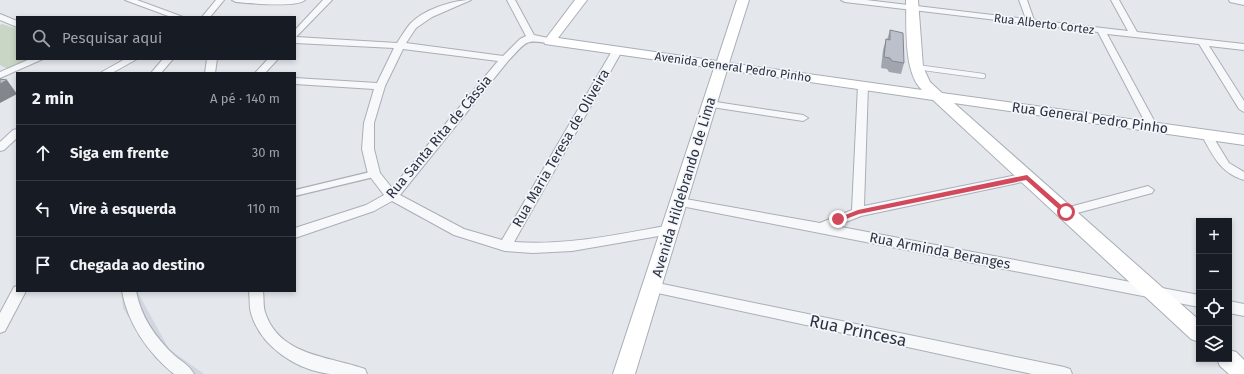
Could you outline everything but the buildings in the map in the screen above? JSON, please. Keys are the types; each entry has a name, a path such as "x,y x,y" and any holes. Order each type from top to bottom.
{"main road":[{"path":"550,42 581,0"},
{"name":"Avenida Hildebrando de Lima","path":"624,374 680,202 709,104 743,0"},
{"path":"913,4 916,67 924,84 1196,330"},
{"name":"Avenida General Pedro Pinho","path":"550,42 936,95"},
{"name":"Rua General Pedro Pinho","path":"936,95 1244,140"},
{"path":"1231,362 1244,374"}],"street":[{"path":"129,0 175,16"},
{"path":"207,16 220,0"},
{"path":"236,0 281,2 301,0"},
{"path":"296,34 328,0"},
{"path":"467,0 435,12 422,19 410,30 400,45 380,86 369,123 368,149 374,174 392,196 459,232 505,246 533,248 572,246 671,230"},
{"path":"511,0 531,37"},
{"name":"Rua Alberto Cortez","path":"845,0 913,4 1031,22 1244,47"},
{"path":"1023,0 1031,22"},
{"path":"1115,0 1134,34"},
{"path":"1233,0 1244,3"},
{"path":"1,19 16,24"},
{"path":"1101,30 1152,126"},
{"name":"Avenida General Pedro Pinho","path":"531,37 550,42"},
{"name":"Rua Santa Rita de Cássia","path":"296,233 370,208 392,196 505,59 522,41 531,37"},
{"path":"296,40 400,45 505,59"},
{"path":"1202,42 1244,110"},
{"name":"Rua Maria Teresa de Oliveira","path":"505,246 617,51"},
{"path":"1,74 36,60"},
{"path":"107,72 130,60"},
{"path":"157,72 167,60"},
{"path":"210,72 212,60"},
{"path":"261,72 272,60"},
{"path":"296,81 380,86"},
{"path":"858,212 863,85"},
{"path":"709,104 803,118"},
{"path":"0,139 16,132"},
{"path":"0,148 16,133"},
{"path":"1206,134 1227,169 1235,174 1244,176"},
{"path":"822,228 858,212 1027,177"},
{"path":"1066,212 1148,190"},
{"name":"Rua Arminda Beranges","path":"680,202 1196,300"},
{"name":"Rua Princesa","path":"652,287 1064,374"},
{"path":"0,327 18,292"},
{"path":"129,292 130,299 138,321 159,348 186,374"},
{"path":"256,292 258,313 270,336 286,351 320,366 359,374"},
{"path":"1232,308 1244,310"}],"lane":[{"path":"916,67 983,76"},
{"path":"296,193 374,174"}],"shaded area":[{"path":"121,292 138,292 169,349 204,374 176,374 156,359 123,308"}],"green space":[{"path":"2,24 16,29 16,60 30,60 8,69 0,65 0,25"}],"route":[{"path":"838,219 858,212 1027,177 1066,212"}]}
